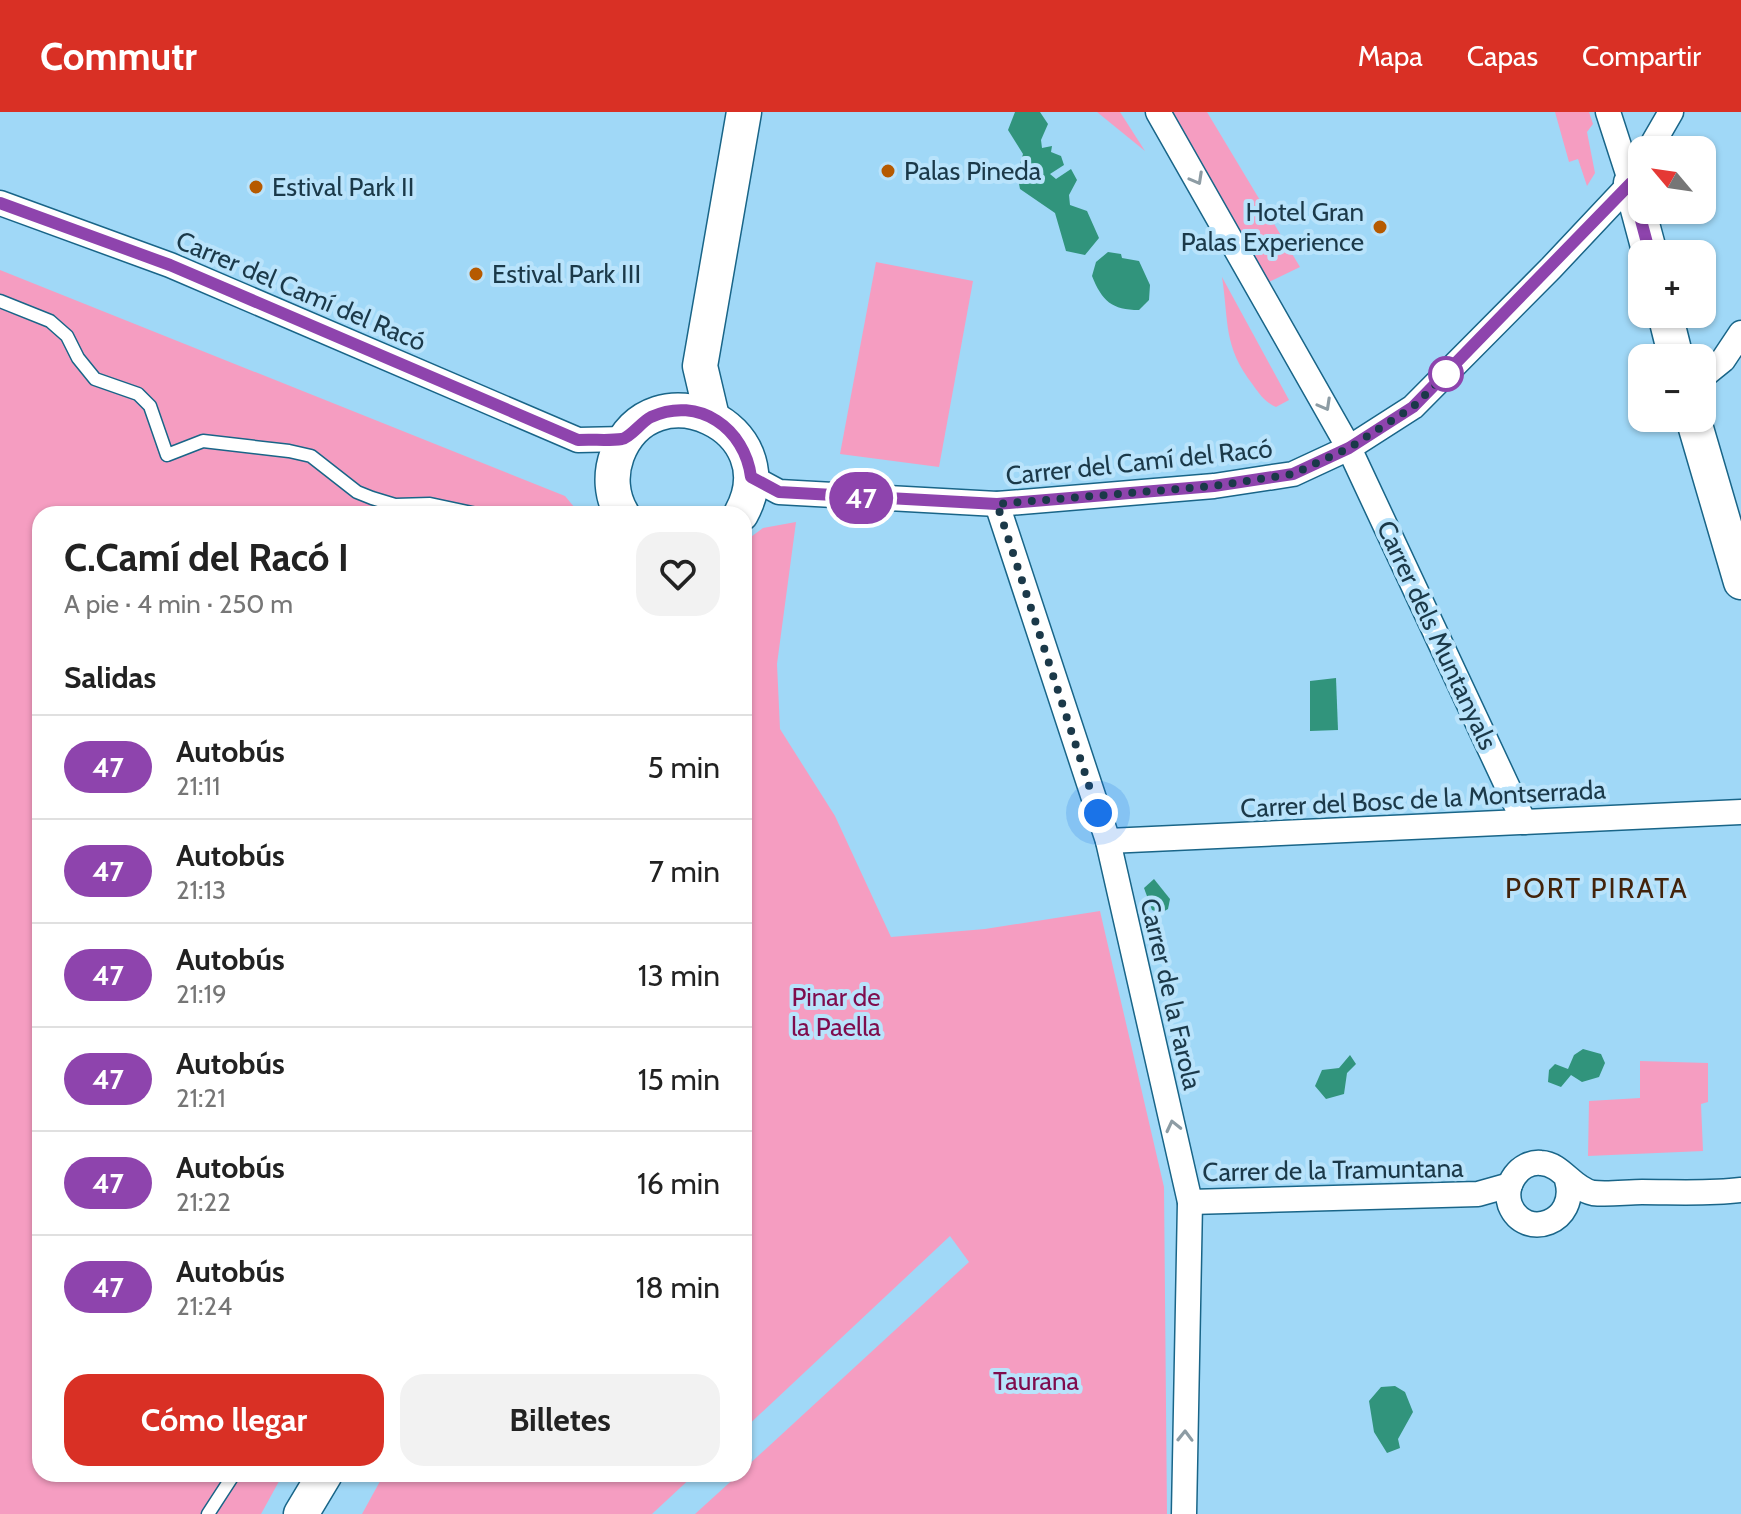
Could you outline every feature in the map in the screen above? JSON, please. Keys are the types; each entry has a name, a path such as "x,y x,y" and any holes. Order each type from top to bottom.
{"street":[{"path":"712,417 700,366 744,112"},
{"name":"Carrer dels Muntanyals","path":"1158,112 1349,448 1524,822"},
{"path":"1608,112 1628,156"},
{"path":"1657,136 1671,112"},
{"name":"Carrer del Camí del Racó","path":"754,497 997,504 1214,486 1293,474 1349,448 1413,407 1628,181"},
{"name":"Carrer del Camí del Racó","path":"0,203 170,265 578,440 625,439"},
{"path":"1716,366 1741,333"},
{"path":"664,412 700,366"},
{"path":"617,500 615,461 625,439 649,418 664,412 688,410 712,417 740,442 754,497"},
{"path":"1697,432 1741,582"},
{"path":"578,440 617,500"},
{"name":"Carrer de la Farola","path":"997,504 1108,841 1190,1202 1184,1514"},
{"name":"Carrer del Bosc de la Montserrada","path":"1108,841 1741,812"},
{"path":"1591,1193 1551,1222 1532,1223 1523,1220 1510,1195 1522,1168 1542,1163 1561,1171 1567,1180 1591,1193 1740,1191"},
{"path":"1566,1209 1569,1200 1567,1180"},
{"name":"Carrer de la Tramuntana","path":"1190,1202 1510,1195"},
{"path":"301,1514 320,1482"}],"lane":[{"path":"0,301 50,321 67,336 78,358 95,379 138,394 150,406 167,455 203,441 289,451 311,456 357,492 372,498 395,505 439,506"},
{"path":"208,1514 229,1482"}],"green space":[{"path":"1097,112 1120,112 1145,151"},
{"path":"1168,112 1207,112 1300,267 1265,284"},
{"path":"1555,112 1589,112 1593,124 1587,132 1595,173 1587,186 1578,159 1569,162"},
{"path":"876,262 973,281 939,467 840,454"},
{"path":"0,270 565,496 573,506 32,506 32,1482 279,1482 261,1514 0,1514"},
{"path":"1222,277 1289,400 1276,407 1260,395 1236,358 1229,334"},
{"path":"796,522 777,664 780,729 835,816 891,937 985,929 1100,911 1164,1187 1167,1514 695,1514 730,1482 752,1482 752,1462 969,1262 950,1236 752,1422 752,536 763,528"},
{"path":"1640,1061 1708,1063 1708,1102 1701,1104 1703,1151 1588,1156 1589,1101 1640,1098"},
{"path":"380,1482 686,1482 652,1514 362,1514"}],"shaded area":[{"path":"1015,112 1040,112 1048,124 1041,140 1042,148 1052,146 1051,152 1061,156 1064,165 1050,174 1056,179 1071,169 1077,180 1069,195 1070,205 1087,211 1099,238 1085,255 1066,251 1055,213 1020,189 1017,174 1023,154 1008,130"},
{"path":"1108,252 1139,261 1150,285 1149,300 1139,310 1115,306 1104,298 1096,285 1092,276 1096,262"},
{"path":"1336,678 1338,730 1310,731 1310,681"},
{"path":"1154,879 1170,899 1168,909 1161,913 1152,910 1144,888"},
{"path":"1583,1049 1601,1054 1605,1063 1599,1077 1582,1082 1571,1075 1561,1087 1548,1082 1549,1070 1555,1064 1568,1069 1574,1055"},
{"path":"1350,1055 1356,1064 1347,1073 1344,1094 1326,1099 1315,1086 1322,1070 1339,1068"},
{"path":"1395,1386 1405,1392 1413,1412 1398,1439 1400,1448 1387,1453 1374,1432 1369,1401 1381,1387"}],"bus line":[{"name":"47","path":"0,203 170,265 578,440 625,439 649,418 664,412 688,410 712,417 732,432 745,453 751,477 779,492 997,504 1214,486 1293,474 1349,448 1413,407 1631,183 1646,240"}],"place":[{"name":"Palas Pineda","path":"888,171"},
{"name":"Estival Park II","path":"256,187"},
{"name":"Hotel Gran Palas Experience","path":"1380,227"},
{"name":"Estival Park III","path":"476,274"}],"district":[{"name":"PORT PIRATA","path":"1597,888"}],"route":[{"path":"1098,813 997,504 1214,486 1293,474 1349,448 1413,407 1446,374"}],"park label":[{"name":"Pinar de la Paella","path":"836,1012"},
{"name":"Taurana","path":"1036,1381"}]}
